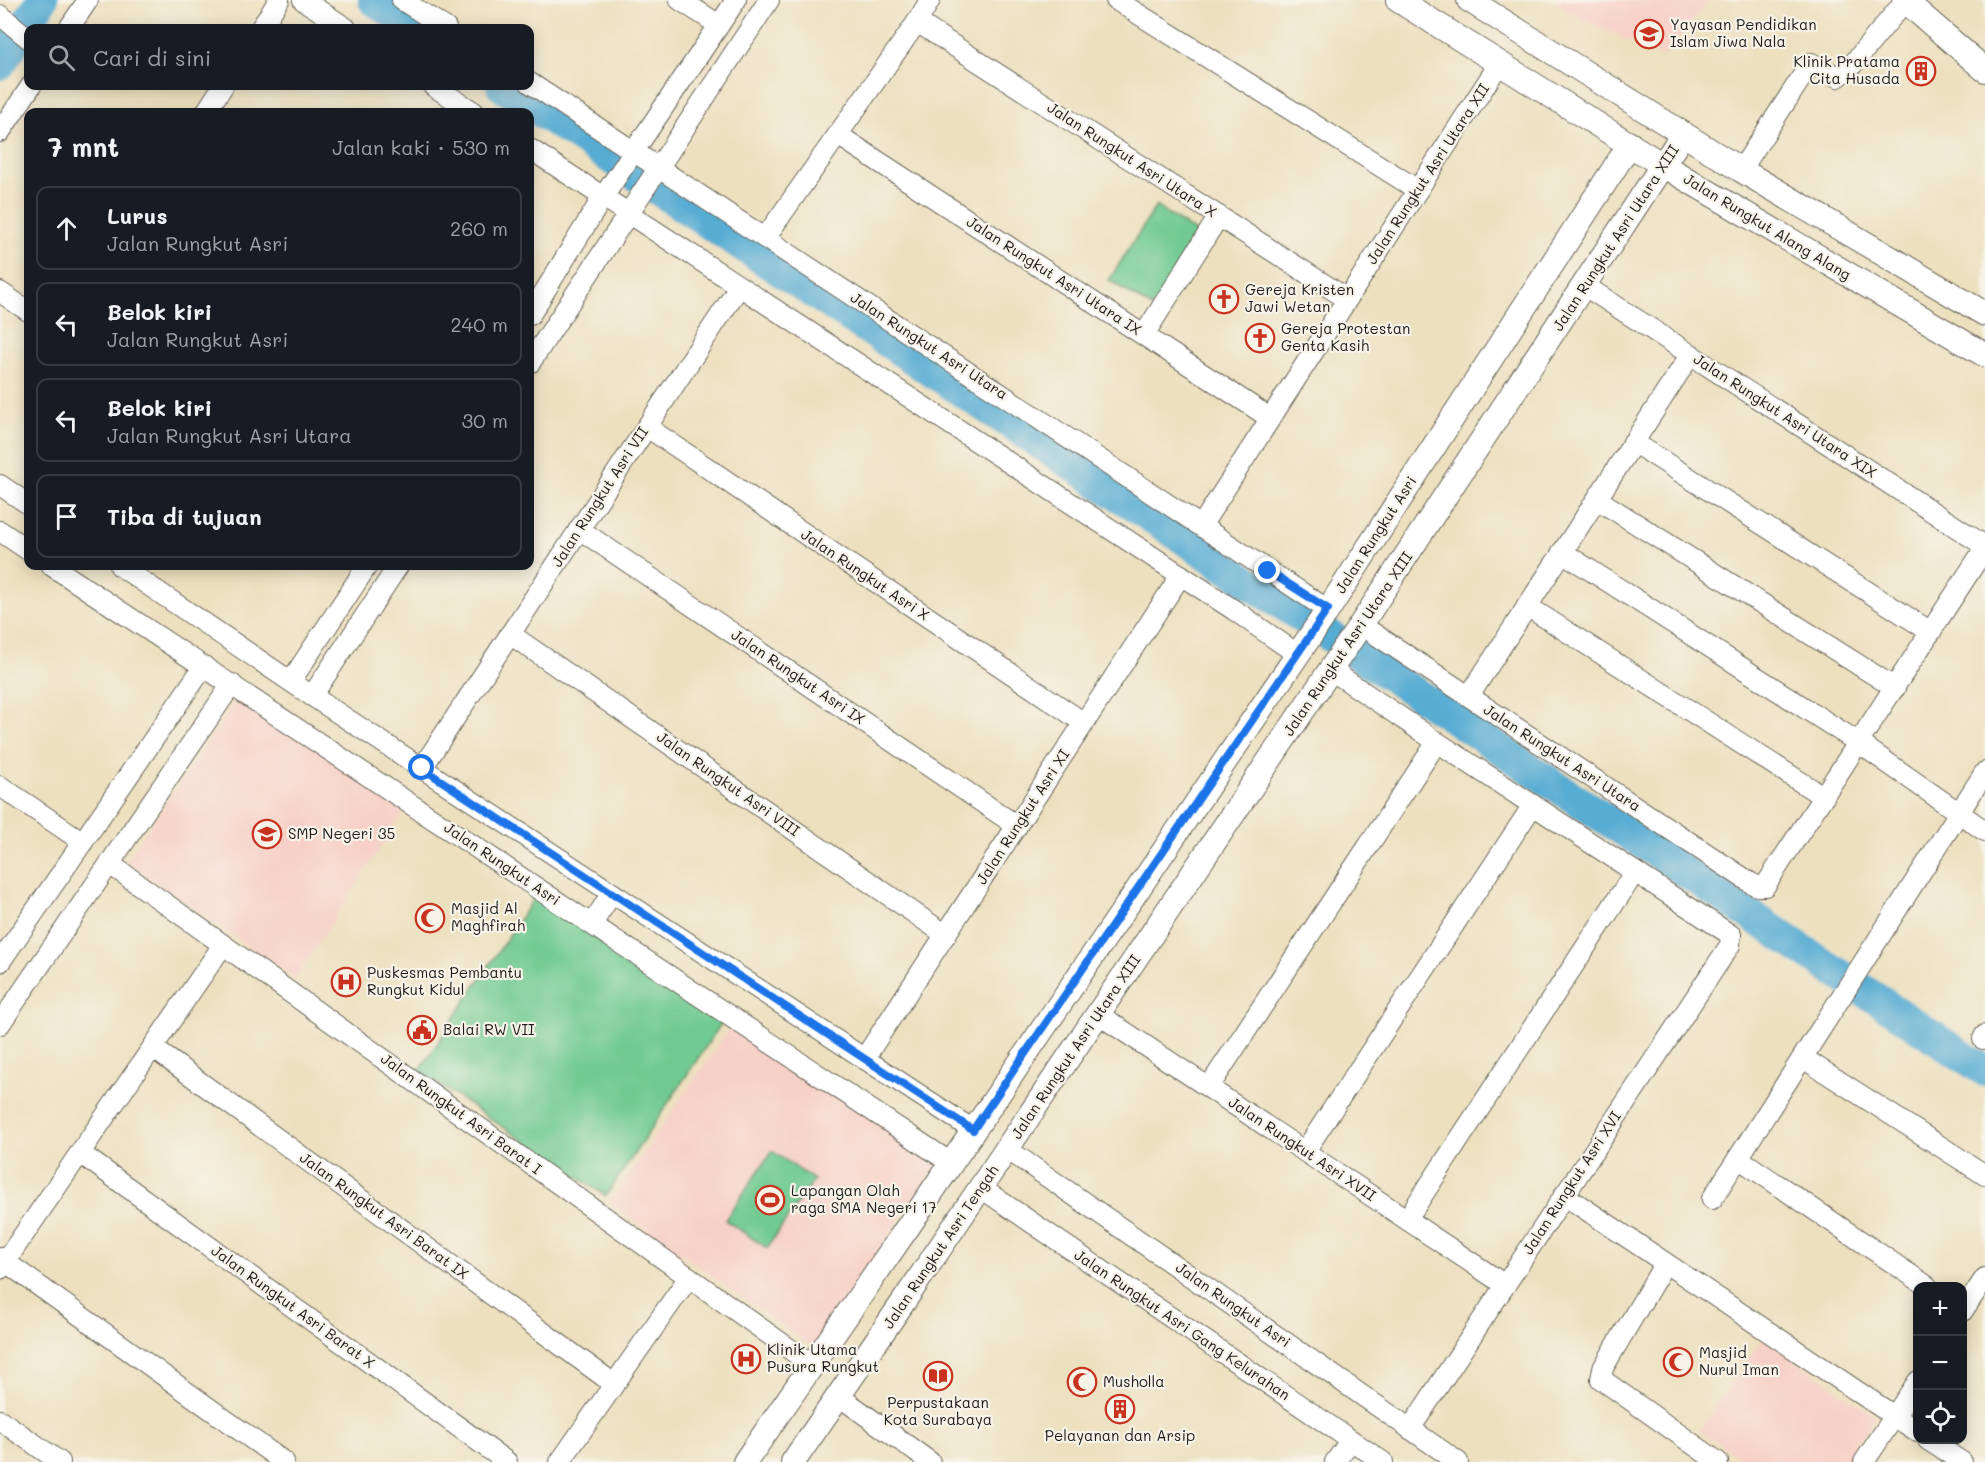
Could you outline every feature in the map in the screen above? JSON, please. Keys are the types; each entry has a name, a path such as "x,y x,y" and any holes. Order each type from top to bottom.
{"street":[{"path":"72,24 88,0"},
{"path":"264,24 279,0"},
{"path":"303,0 340,24"},
{"path":"402,0 440,24"},
{"path":"680,0 719,25"},
{"path":"534,309 606,193 736,0"},
{"path":"534,357 654,171 769,0"},
{"path":"765,238 917,22 930,0"},
{"path":"1116,0 1418,190"},
{"name":"Jalan Rungkut Alang Alang","path":"1398,0 1664,166 1985,355"},
{"path":"1469,0 1741,170 1985,314"},
{"path":"1741,170 1811,63 1838,77 1914,3 1985,70"},
{"path":"5,20 24,35"},
{"name":"Jalan Rungkut Asri Utara X","path":"917,22 1347,299"},
{"name":"Jalan Rungkut Asri Utara XII","path":"1201,526 1499,64"},
{"name":"Jalan Rungkut Asri Utara","path":"534,86 631,156 765,238 1201,526 1326,612"},
{"path":"0,132 28,90"},
{"path":"209,108 220,90"},
{"path":"439,90 468,108"},
{"name":"Jalan Rungkut Asri Utara XIII","path":"1007,1149 1359,629 1683,134"},
{"name":"Jalan Rungkut Asri Utara IX","path":"838,135 1270,418"},
{"name":"Jalan Rungkut Asri","path":"745,1462 1326,612 1630,144"},
{"path":"534,151 606,193 739,286 1180,575 1301,649"},
{"path":"1144,335 1219,216"},
{"name":"Jalan Rungkut Asri VII","path":"422,768 739,286"},
{"name":"Jalan Rungkut Asri Utara XIX","path":"1585,286 1985,547"},
{"path":"0,292 24,308"},
{"path":"1468,696 1690,354"},
{"path":"1478,377 1511,399"},
{"name":"Jalan Rungkut Asri X","path":"647,427 1084,723"},
{"path":"1633,442 1931,632"},
{"path":"0,485 24,501"},
{"path":"1597,499 1895,688"},
{"name":"Jalan Rungkut Asri IX","path":"579,529 1017,826"},
{"path":"0,531 24,547"},
{"path":"1527,606 1824,798 1985,547"},
{"path":"1562,552 1858,743 1985,831"},
{"name":"Jalan Rungkut Asri","path":"58,570 951,1163"},
{"path":"126,570 312,696 973,1130"},
{"path":"291,681 364,570"},
{"path":"312,696 395,570"},
{"name":"Jalan Rungkut Asri XI","path":"864,1059 1180,575"},
{"name":"Jalan Rungkut Asri Utara","path":"1359,629 1468,696 1757,886 1765,886 1824,798"},
{"name":"Jalan Rungkut Asri VIII","path":"510,634 946,935"},
{"path":"3,950 82,842 204,666"},
{"path":"1334,666 1437,742 1635,872 1407,1219"},
{"path":"0,1024 232,684"},
{"path":"1209,1088 1437,742"},
{"path":"1712,1199 1985,772"},
{"path":"0,786 82,842"},
{"path":"1305,1151 1533,805"},
{"name":"Jalan Rungkut Asri Barat I","path":"110,864 812,1365"},
{"name":"Jalan Rungkut Asri XVI","path":"1410,1429 1730,945 1731,935 1635,872"},
{"path":"592,924 612,893"},
{"path":"1135,893 1166,914"},
{"path":"223,945 2,1263 284,1462"},
{"name":"Jalan Rungkut Asri XVII","path":"1098,1014 1505,1285"},
{"name":"Jalan Rungkut Asri Barat IX","path":"153,1048 615,1384"},
{"path":"1803,1058 1985,1175"},
{"name":"Jalan Rungkut Asri","path":"1007,1149 1458,1462"},
{"name":"Jalan Rungkut Asri Tengah","path":"793,1462 1007,1149"},
{"name":"Jalan Rungkut Asri Barat X","path":"80,1153 507,1462"},
{"path":"1738,1158 1920,1282"},
{"name":"Jalan Rungkut Asri Gang Kelurahan","path":"981,1188 1383,1462"},
{"path":"1564,1195 1913,1429"},
{"path":"1665,1263 1602,1368 1601,1379 1718,1462"},
{"path":"874,1276 906,1298"},
{"path":"560,1462 689,1277"},
{"path":"1967,1305 1985,1278"},
{"path":"1864,1462 1913,1387"},
{"path":"839,1396 930,1462"},
{"path":"0,1420 60,1462"},
{"path":"1335,1462 1351,1440"},
{"path":"1934,1444 1962,1462"}],"shaded area":[{"name":"Yayasan Pendidikan Islam Jiwa Nala","path":"1555,0 1709,0 1663,57 1568,12"},
{"name":"SMP Negeri 35","path":"238,697 407,807 295,979 126,861"},
{"path":"733,1023 938,1162 813,1348 609,1203"},
{"path":"1763,1338 1876,1416 1844,1462 1746,1462 1699,1430"}],"green space":[{"path":"1156,206 1200,235 1152,308 1109,280"},
{"path":"537,893 725,1018 606,1196 419,1071"},
{"name":"Lapangan Olah raga SMA Negeri 17","path":"772,1151 814,1180 767,1248 725,1220"}],"waterway":[{"path":"26,24 42,0"},
{"path":"374,0 410,24"},
{"path":"0,64 24,27"},
{"path":"508,90 1985,1071"}],"place":[{"name":"Yayasan Pendidikan Islam Jiwa Nala","path":"1649,34"},
{"name":"Klinik Pratama Cita Husada","path":"1921,71"},
{"name":"Gereja Kristen Jawi Wetan","path":"1224,299"},
{"name":"Gereja Protestan Genta Kasih","path":"1260,338"},
{"name":"SMP Negeri 35","path":"267,834"},
{"name":"Masjid Al Maghfirah","path":"430,918"},
{"name":"Puskesmas Pembantu Rungkut Kidul","path":"346,982"},
{"name":"Balai RW VII","path":"422,1030"},
{"name":"Lapangan Olah raga SMA Negeri 17","path":"770,1200"},
{"name":"Klinik Utama Pusura Rungkut","path":"746,1359"},
{"name":"Masjid Nurul Iman","path":"1678,1362"},
{"name":"Perpustakaan Kota Surabaya","path":"938,1376"},
{"name":"Musholla","path":"1082,1382"},
{"name":"Pelayanan dan Arsip","path":"1120,1409"}],"route":[{"path":"422,768 973,1130 1328,609 1268,571"}]}
